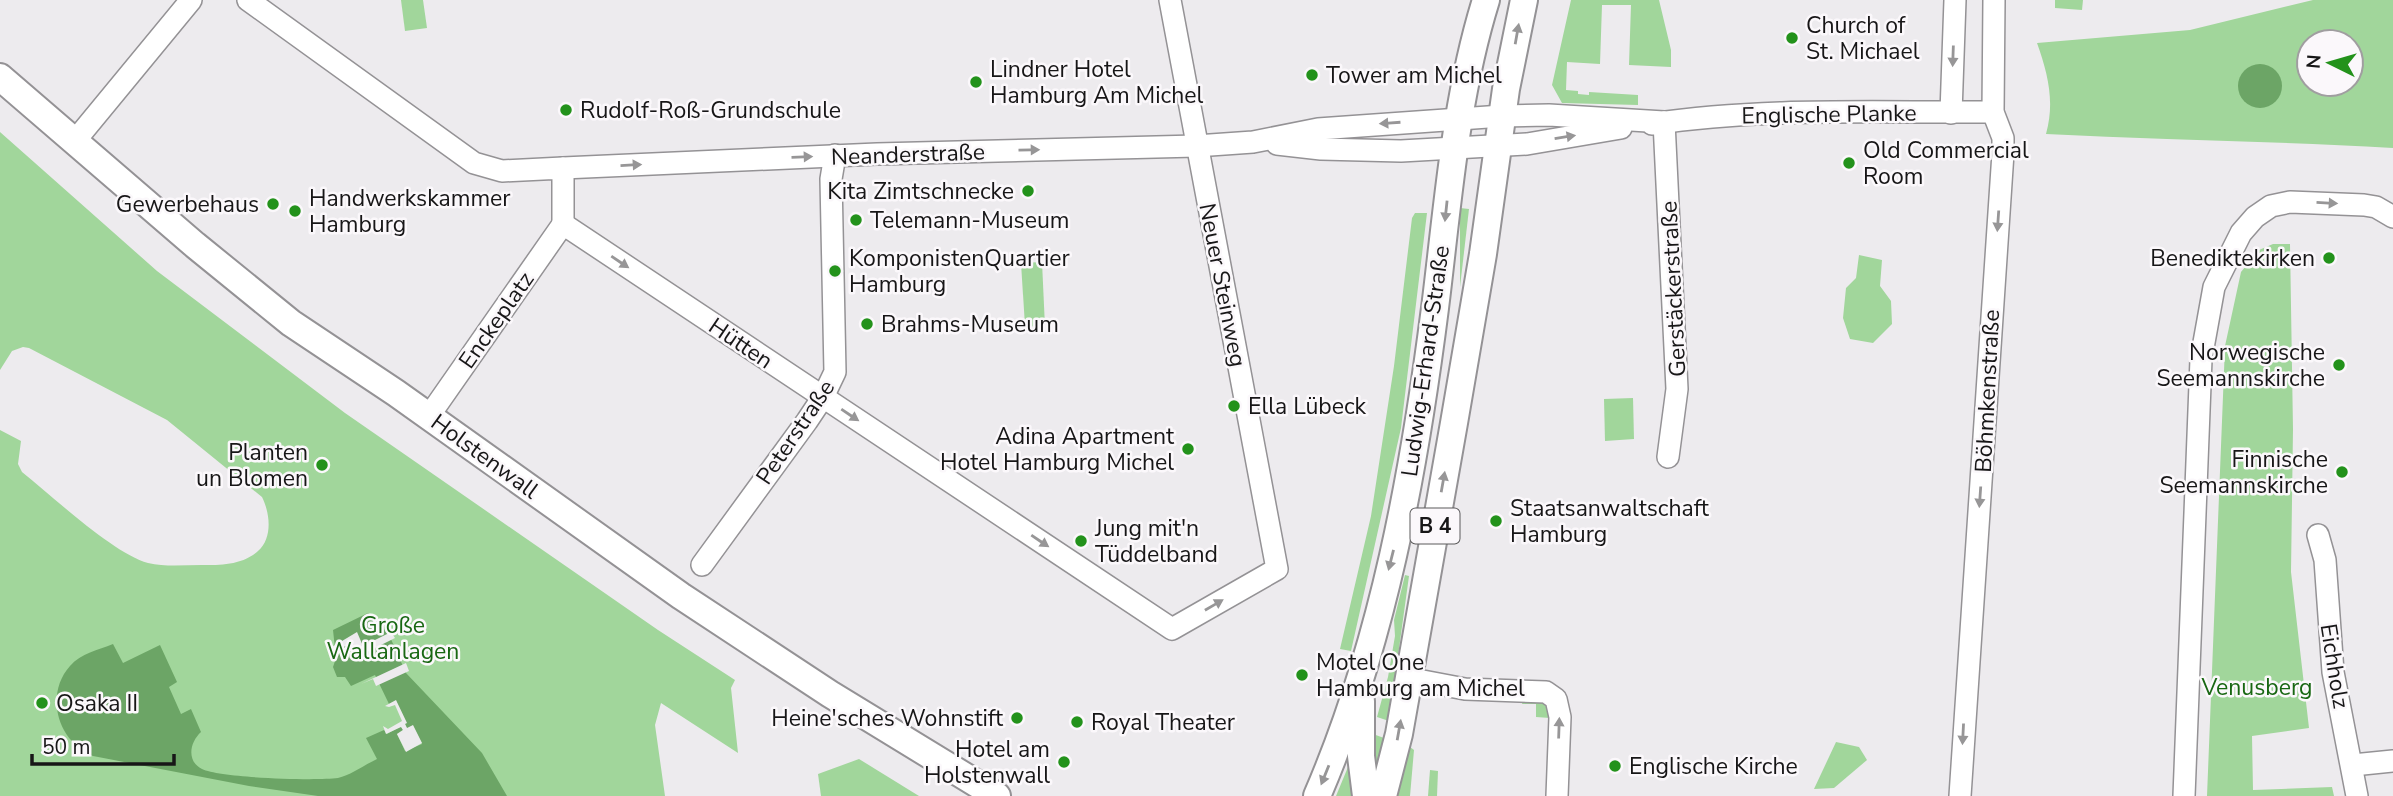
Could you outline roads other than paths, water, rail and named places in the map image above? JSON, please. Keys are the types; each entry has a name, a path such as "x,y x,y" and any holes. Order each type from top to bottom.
{"main road":[{"name":"Ludwig-Erhard-Straße","path":"1317,796 1352,706 1397,533 1421,409 1458,118 1469,60 1486,0"},
{"name":"Ludwig-Erhard-Straße","path":"1383,796 1399,734 1483,254 1497,146 1524,0"},
{"name":"Holstenwall","path":"0,77 207,256 291,323 429,416 681,596 830,694 998,796"},
{"path":"1364,664 1360,709 1361,756 1366,796"}],"street":[{"path":"74,142 191,0"},
{"path":"248,0 474,163 502,172 563,168 563,224"},
{"name":"Neuer Steinweg","path":"1170,0 1277,569"},
{"path":"1951,113 1955,0"},
{"name":"Böhmkenstraße","path":"1960,796 2003,153 2003,138 1993,112 1994,0"},
{"name":"Englische Planke","path":"1454,148 1527,144 1664,122 1790,113 1993,112"},
{"name":"Englische Planke","path":"1502,116 1549,115 1664,122"},
{"name":"Neanderstraße","path":"563,168 835,156 1196,146 1253,142 1318,129 1502,116"},
{"name":"Gerstäckerstraße","path":"1664,122 1677,389 1668,457"},
{"name":"Neanderstraße","path":"1253,142 1321,149 1401,151 1454,148"},
{"name":"Peterstraße","path":"702,565 823,397 835,372 831,179 835,156"},
{"path":"2184,796 2201,359 2210,302 2228,256 2247,224 2272,206 2290,202 2376,207 2393,217"},
{"name":"Enckeplatz","path":"429,416 563,224"},
{"name":"Hütten","path":"563,224 1172,629 1277,569"},
{"name":"Eichholz","path":"2318,535 2325,560 2333,672 2357,796"},
{"path":"1407,678 1465,689 1550,694 1556,699 1560,709 1557,796"},
{"path":"2353,765 2393,761"}],"place":[{"name":"Church of St. Michael","path":"1792,38"},
{"name":"Tower am Michel","path":"1312,75"},
{"name":"Lindner Hotel Hamburg Am Michel","path":"976,82"},
{"name":"Rudolf-Roß-Grundschule","path":"566,110"},
{"name":"Old Commercial Room","path":"1849,163"},
{"name":"Kita Zimtschnecke","path":"1028,191"},
{"name":"Gewerbehaus","path":"273,204"},
{"name":"Handwerkskammer Hamburg","path":"295,211"},
{"name":"Telemann-Museum","path":"856,220"},
{"name":"Benediktekirken","path":"2329,258"},
{"name":"KomponistenQuartier Hamburg","path":"835,271"},
{"name":"Brahms-Museum","path":"867,324"},
{"name":"Norwegische Seemannskirche","path":"2339,365"},
{"name":"Ella Lübeck","path":"1234,406"},
{"name":"Adina Apartment Hotel Hamburg Michel","path":"1188,449"},
{"name":"Planten un Blomen","path":"322,465"},
{"name":"Finnische Seemannskirche","path":"2342,472"},
{"name":"Staatsanwaltschaft Hamburg","path":"1496,521"},
{"name":"Jung mit'n Tüddelband","path":"1081,541"},
{"name":"Motel One Hamburg am Michel","path":"1302,675"},
{"name":"Osaka II","path":"42,703"},
{"name":"Heine'sches Wohnstift","path":"1017,718"},
{"name":"Royal Theater","path":"1077,722"},
{"name":"Hotel am Holstenwall","path":"1064,762"},
{"name":"Englische Kirche","path":"1615,766"}],"park label":[{"name":"Große Wallanlagen","path":"393,638"},
{"name":"Venusberg","path":"2257,687"}]}
